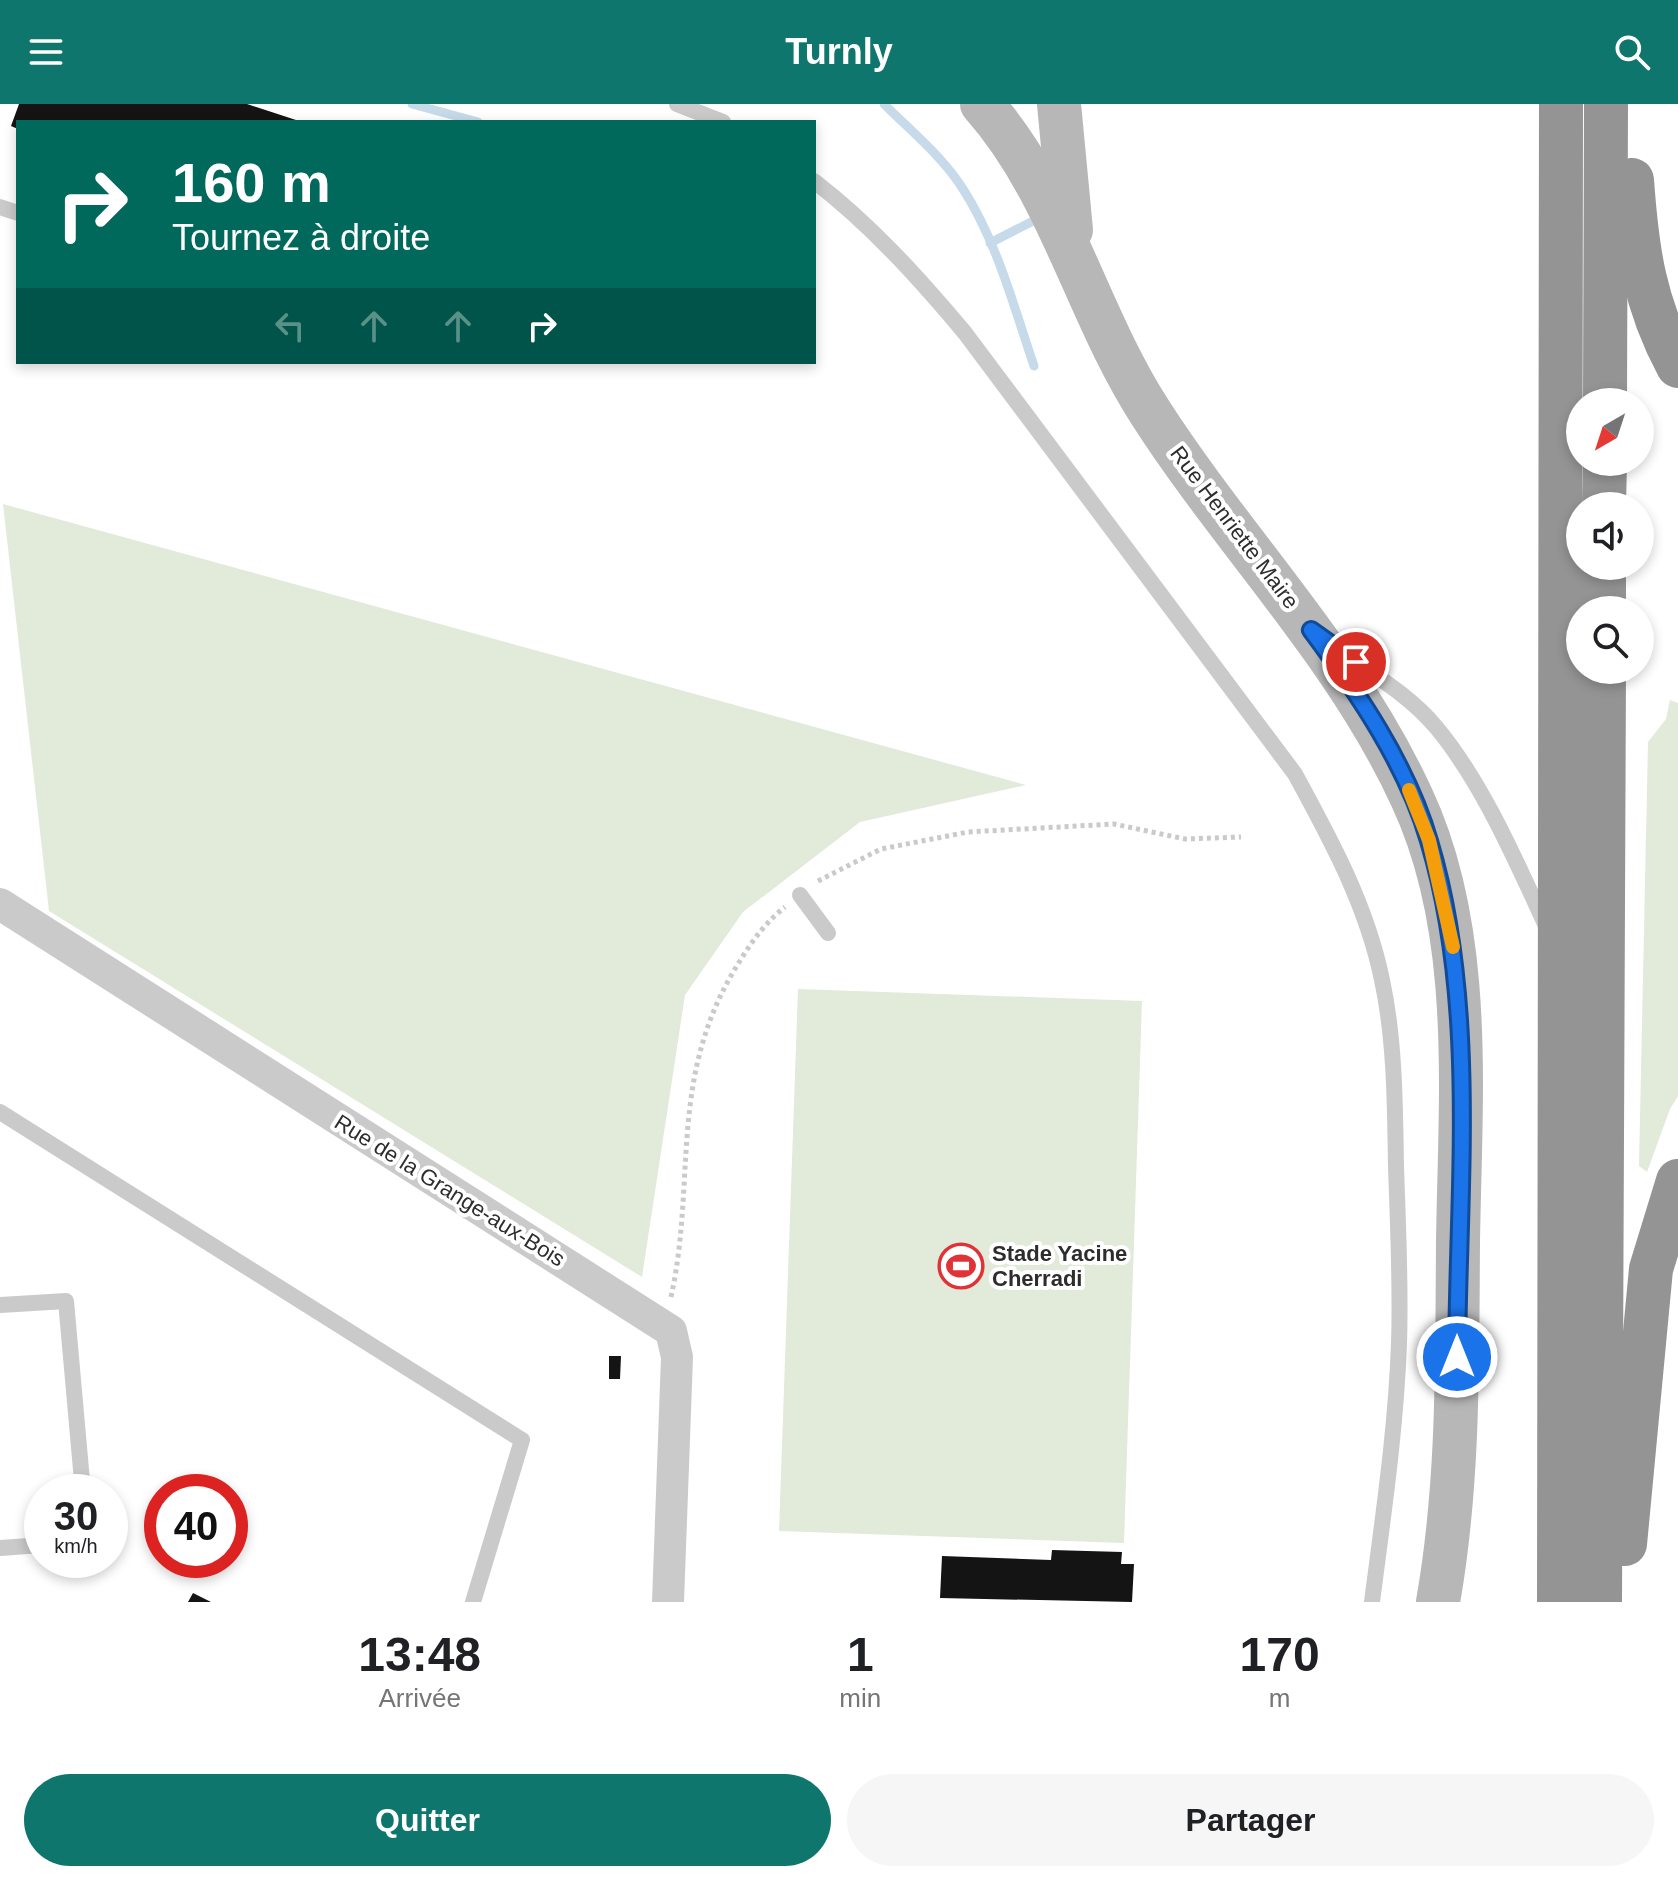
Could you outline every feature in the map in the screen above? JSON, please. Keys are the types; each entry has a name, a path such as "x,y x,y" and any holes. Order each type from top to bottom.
{"highway":[{"path":"1559,1602 1561,104"},
{"path":"1605,388 1606,104"},
{"path":"1626,104 1637,254 1657,323 1678,366"},
{"path":"1600,1602 1604,684"},
{"path":"1620,1602 1651,1269 1678,1181"}],"street":[{"name":"Rue Henriette Maire","path":"982,104 1000,125 1038,184 1073,252 1094,308 1150,413 1311,630 1364,707 1414,801 1429,840 1454,950 1460,1082 1453,1490 1438,1602"},
{"name":"Rue Henriette Maire","path":"1059,104 1073,252"},
{"name":"Rue de la Grange-aux-Bois","path":"0,904 671,1331"},
{"path":"668,1602 677,1357 671,1331"}],"lane":[{"path":"677,104 718,120"},
{"path":"816,183 850,209 913,271 965,333 1295,774 1338,851 1361,907 1383,981 1395,1095 1397,1203 1399,1342 1395,1415 1372,1602"},
{"path":"1311,630 1401,694 1436,727 1484,801 1561,960"},
{"path":"800,895 828,933"},
{"path":"0,1112 522,1440 473,1602"},
{"path":"0,1305 66,1301 81,1474"},
{"path":"0,1548 24,1546"}],"path":[{"path":"671,1331 670,1304 675,1283 689,1100 699,1047 720,995 747,948 779,912 826,875 881,849 968,832 1114,824 1185,839 1241,837"}],"green space":[{"path":"3,504 1026,785 860,822 743,912 685,995 642,1277 49,911"},
{"path":"1670,700 1678,703 1678,1096 1670,1109 1647,1172 1639,1166 1648,742 1666,719"},
{"name":"Stade Yacine Cherradi","path":"798,989 1142,1001 1124,1543 779,1531"}],"building":[{"path":"19,104 247,104 296,120 16,120 16,128 11,126"},
{"path":"609,1356 621,1356 620,1379 609,1379"},
{"path":"1052,1550 1122,1552 1121,1564 1134,1564 1132,1602 940,1598 942,1556 1051,1560"},
{"path":"193,1593 211,1602 188,1602"}],"waterway":[{"path":"412,104 471,120"},
{"path":"884,104 946,166 975,209 1004,275 1034,366"},
{"path":"990,243 1033,221"}],"slow traffic":[{"path":"1409,790 1429,840 1453,947"}],"place":[{"name":"Stade Yacine Cherradi","path":"961,1266"}],"route":[{"path":"1356,662 1311,630 1364,707 1414,801 1429,840 1454,950 1460,1082 1457,1357"}]}
